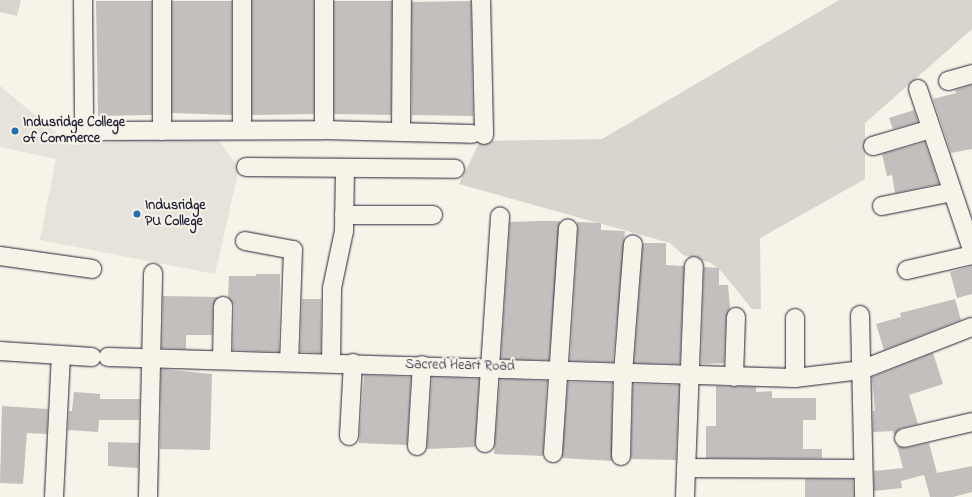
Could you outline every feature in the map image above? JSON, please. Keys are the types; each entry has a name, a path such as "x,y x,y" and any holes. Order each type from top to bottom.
{"street":[{"path":"83,0 84,127 92,132 242,129 478,134 482,0"},
{"path":"162,0 162,131"},
{"path":"242,0 242,129"},
{"path":"324,0 324,130"},
{"path":"401,132 402,0"},
{"path":"948,81 972,74"},
{"path":"918,89 952,192 966,209 972,250"},
{"path":"874,146 931,129"},
{"path":"246,167 455,169"},
{"path":"331,362 332,288 344,231 344,168"},
{"path":"882,206 952,192"},
{"path":"344,216 433,216"},
{"path":"485,442 500,216"},
{"path":"552,453 568,228"},
{"path":"245,241 293,250 289,362"},
{"path":"621,456 623,372 633,244"},
{"path":"907,270 972,255"},
{"path":"0,256 92,269"},
{"path":"685,497 694,266"},
{"path":"148,497 153,273"},
{"path":"222,360 223,306"},
{"path":"860,315 864,497"},
{"path":"734,377 736,317"},
{"path":"795,318 795,378"},
{"name":"Sacred Heart Road","path":"0,351 61,356 558,368 690,376 795,378 861,370 972,328"},
{"path":"54,497 61,356"},
{"path":"349,436 353,363"},
{"path":"418,446 422,365"},
{"path":"904,438 972,422"},
{"path":"686,468 863,469"}],"shaded area":[{"path":"0,0 21,0 17,16 0,12"},
{"path":"839,0 972,0 972,29 865,123 865,179 760,238 761,309 752,309 722,272 711,263 683,255 670,243 459,184 480,141 602,139"},
{"name":"Indusridge PU College","path":"0,86 71,145 171,136 216,136 239,169 215,274 40,240 56,159 0,147"}],"building":[{"path":"252,0 314,0 314,114 252,115"},
{"path":"96,1 152,1 152,115 98,116"},
{"path":"172,1 232,1 232,115 172,113"},
{"path":"334,1 392,1 391,115 334,114"},
{"path":"471,1 473,116 412,115 412,2"},
{"path":"972,85 972,149 951,153 933,99 956,93 955,90"},
{"path":"914,110 918,122 893,129 889,118"},
{"path":"925,142 939,184 895,193 892,175 887,176 882,154"},
{"path":"560,221 549,360 501,359 510,222"},
{"path":"577,222 601,223 601,230 625,231 613,362 570,361 578,229"},
{"path":"643,243 666,243 666,265 684,266 680,364 634,363"},
{"path":"972,266 972,294 957,298 950,272"},
{"path":"704,267 719,268 719,285 728,285 730,308 726,317 724,363 701,364"},
{"path":"256,274 280,274 279,352 233,350 234,306 228,297 229,276 256,276"},
{"path":"163,296 219,297 213,305 212,335 186,335 186,349 162,348"},
{"path":"302,299 321,299 321,353 300,352"},
{"path":"955,299 961,320 884,350 876,324 901,317 900,313"},
{"path":"933,353 943,384 909,395 918,424 901,428 894,435 893,431 873,432 873,411 875,411 872,377"},
{"path":"161,369 212,374 210,450 160,449"},
{"path":"364,375 411,377 407,445 359,443"},
{"path":"432,377 479,379 475,447 427,449"},
{"path":"500,379 547,381 543,456 494,454"},
{"path":"568,382 612,383 612,461 562,458"},
{"path":"633,384 679,385 676,460 631,459"},
{"path":"716,386 756,387 756,392 772,391 772,398 816,398 816,420 803,420 803,449 822,449 822,458 706,458 706,426 716,426"},
{"path":"74,392 100,394 100,399 140,399 139,420 99,420 98,432 68,430 69,411 72,411"},
{"path":"2,406 48,409 47,434 27,433 23,484 0,483"},
{"path":"108,442 139,443 138,468 108,466"},
{"path":"929,443 937,473 972,466 972,492 953,497 930,497 924,475 901,481 902,488 874,491 874,471 903,468 897,446 906,448"},
{"path":"805,479 853,479 854,497 805,497"}],"place":[{"name":"Indusridge College of Commerce","path":"15,131"},
{"name":"Indusridge PU College","path":"137,214"}]}
